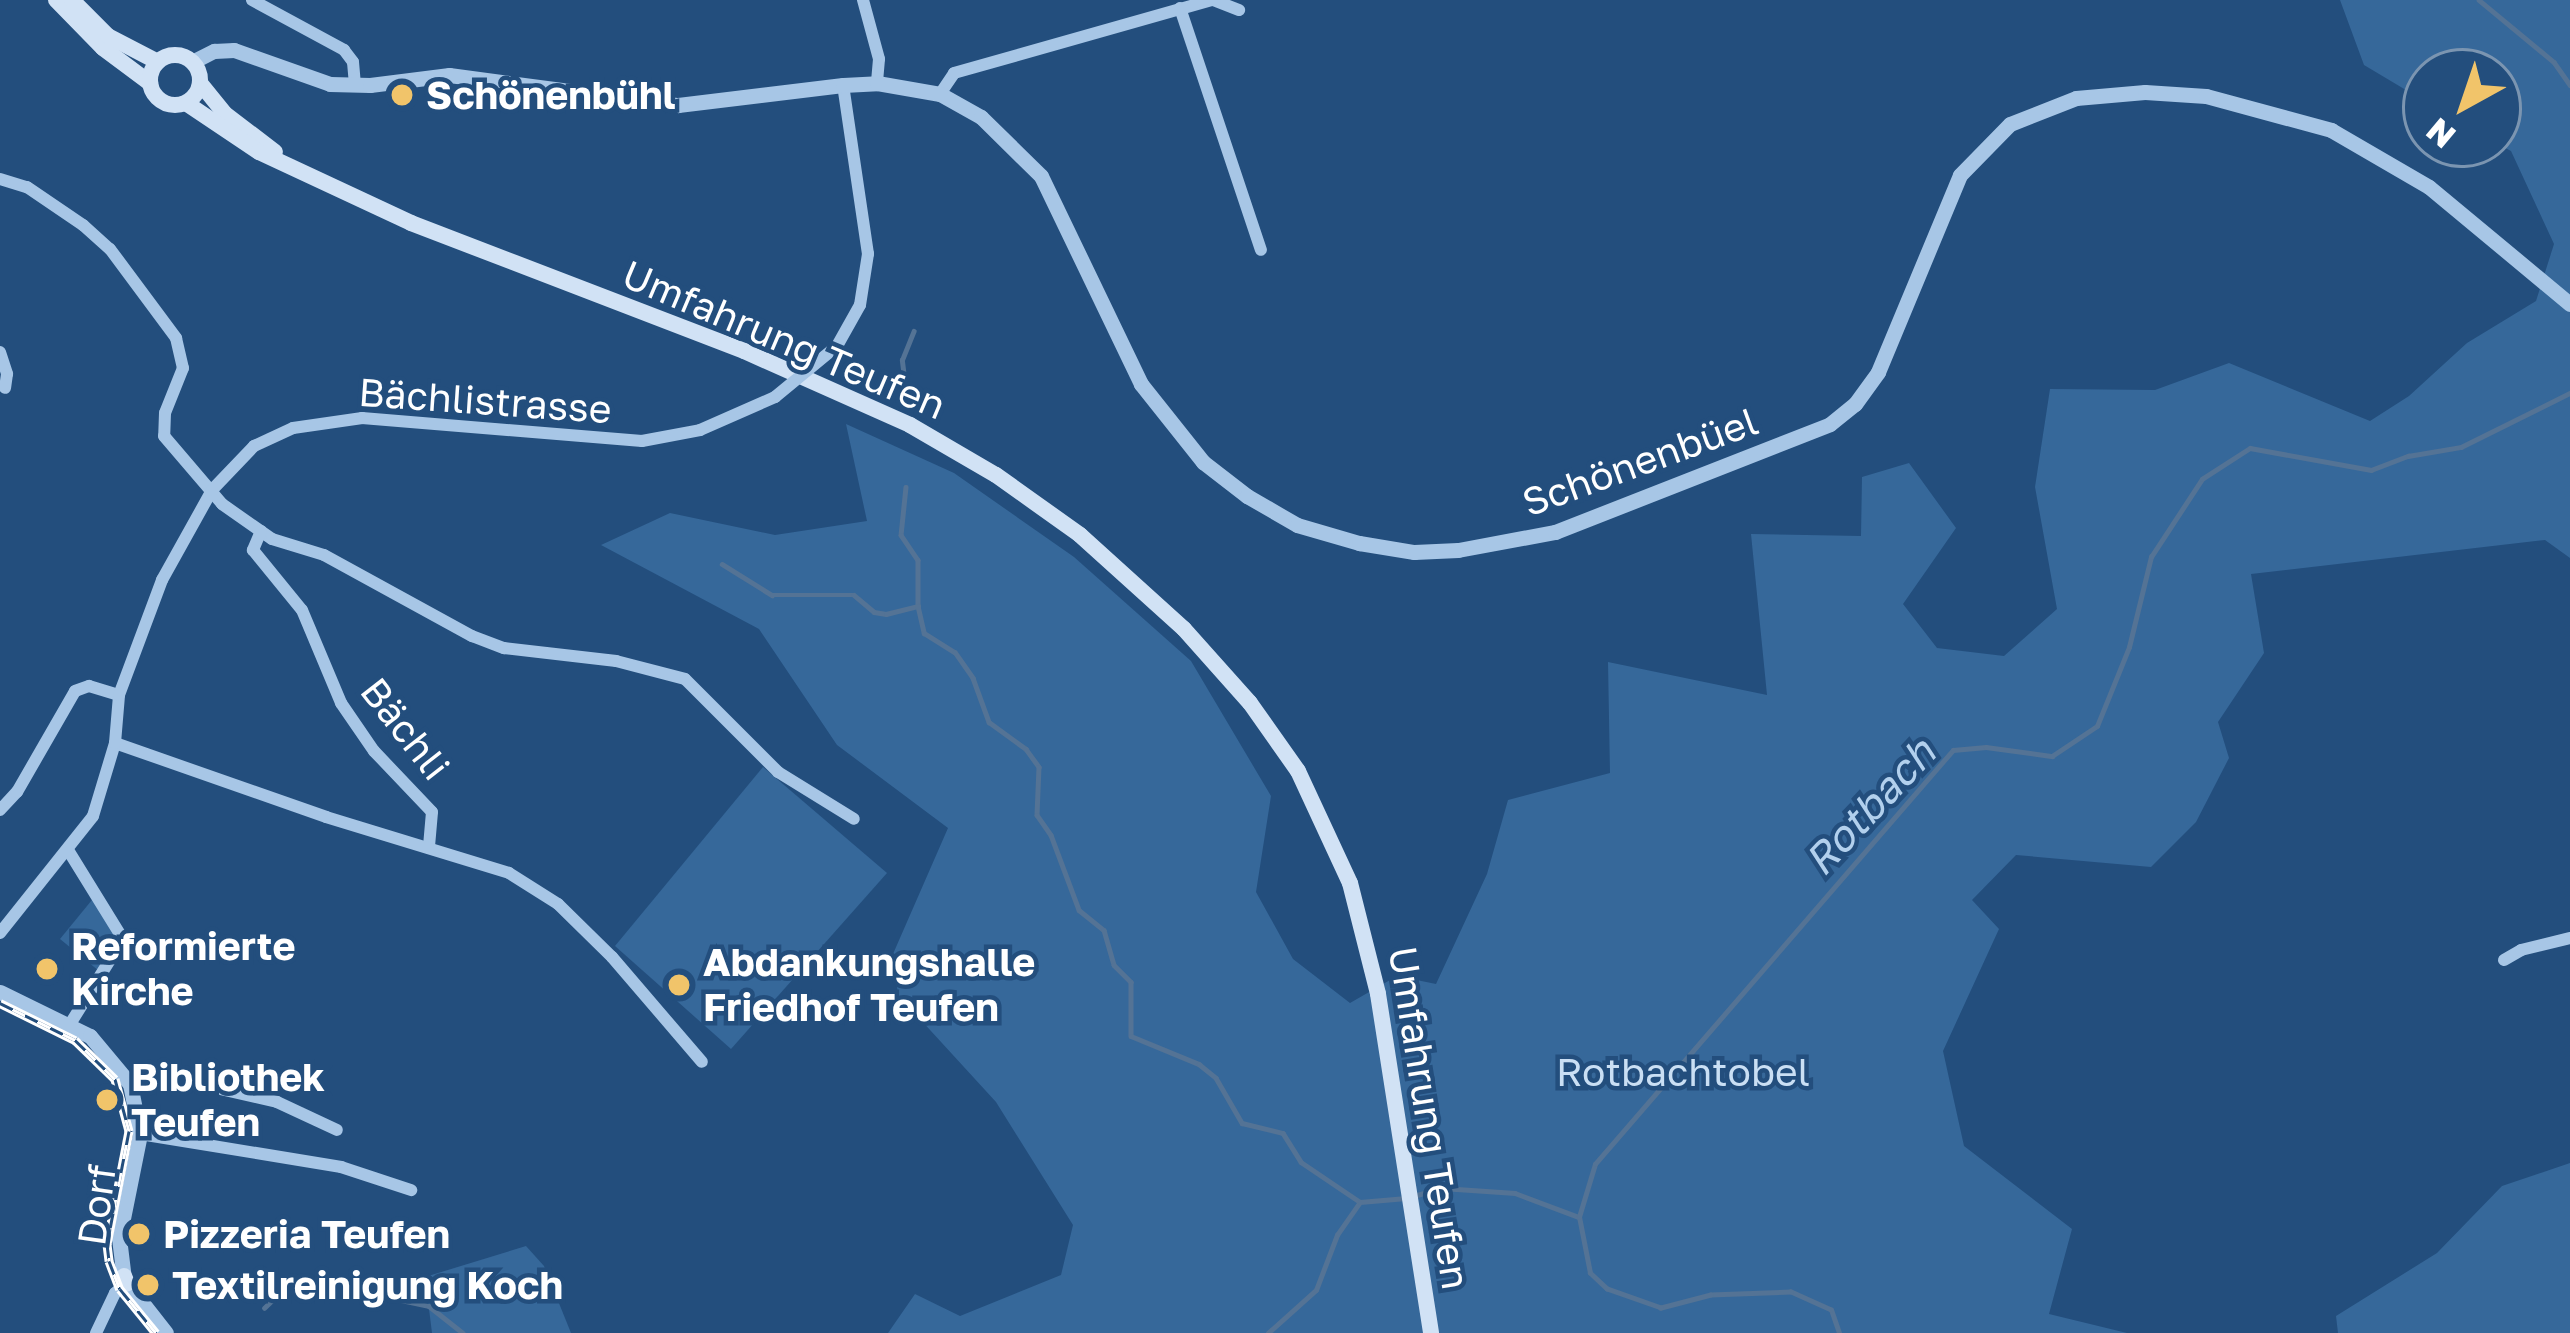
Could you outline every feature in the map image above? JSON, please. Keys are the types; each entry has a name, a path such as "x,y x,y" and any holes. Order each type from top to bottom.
{"main road":[{"path":"56,0 103,48 149,83 163,103 186,103 200,83 192,62 175,55 158,62 149,83"},
{"path":"72,0 108,36 158,62"},
{"name":"Umfahrung Teufen","path":"200,83 215,105 280,157"},
{"name":"Umfahrung Teufen","path":"186,103 259,152 280,157 447,238 846,394 953,449 1039,505 1154,599 1250,703 1317,805 1350,883 1378,994 1431,1333"}],"street":[{"path":"252,0 344,50 353,62 355,86"},
{"path":"862,0 879,59 878,83"},
{"path":"192,62 214,51 235,50 304,77 355,86 449,75 678,105 878,83 940,94 954,74 1180,8 1213,0 1239,10"},
{"path":"1180,8 1261,250"},
{"name":"Bächlistrasse","path":"0,933 68,850 99,802 115,743 119,695 162,580 212,490 254,446 325,421 406,418 574,439 643,441 700,430 775,397 837,346 860,304 868,254 843,85"},
{"name":"Schönenbüel","path":"940,94 981,117 1040,176 1121,348 1162,415 1191,450 1235,488 1298,525 1414,552 1510,543 1618,510 1810,435 1844,414 1865,392 1887,354 1946,197 1984,145 2010,124 2076,98 2112,93 2206,96 2331,130 2374,152 2462,212 2570,304"},
{"path":"0,179 27,187 83,225 110,250 176,338 183,368 165,413 164,436 212,490 261,531 324,555 472,636 504,648 616,661 686,679 778,772 854,819"},
{"path":"0,352 8,374 5,388"},
{"name":"Bächli","path":"261,531 253,550 302,610 341,703 374,751 432,812 429,848"},
{"path":"4,807 75,691 89,686 119,695"},
{"path":"115,743 509,873 558,904 669,1019 702,1062"},
{"path":"68,850 123,939 70,1024"},
{"path":"2504,960 2521,950 2570,938"},
{"path":"0,992 70,1024 110,1054 130,1084 163,1076 277,1102 337,1130"},
{"name":"Dorf","path":"126,1280 119,1238 140,1134 130,1084"},
{"path":"140,1134 341,1167 411,1190"},
{"path":"96,1333 126,1280 166,1333"}],"green space":[{"name":"Rotbachtobel","path":"2340,0 2570,0 2570,558 2545,540 2251,574 2264,653 2218,722 2229,758 2196,822 2151,867 2016,855 1972,900 1999,929 1943,1051 1964,1146 2072,1229 2049,1314 2127,1333 888,1333 915,1294 960,1316 1061,1275 1073,1225 996,1102 898,995 893,954 948,828 837,745 759,629 601,545 670,513 775,535 867,521 846,424 954,473 1074,557 1191,661 1271,796 1256,892 1293,959 1350,1003 1397,976 1436,984 1487,874 1508,800 1610,773 1608,662 1767,695 1751,534 1861,536 1862,477 1909,463 1956,528 1903,604 1937,648 2004,656 2057,609 2035,487 2050,389 2155,390 2229,363 2370,421 2409,396 2467,343 2536,301 2554,244 2519,168 2522,48 2402,48 2402,88 2364,65"},
{"path":"763,767 887,873 731,1049 615,946"},
{"path":"96,895 120,939 99,971 60,939"},
{"path":"2570,1163 2570,1333 2338,1333 2336,1316 2437,1253 2502,1186"},
{"path":"526,1246 544,1266 571,1333 432,1333 425,1277"}],"waterway":[{"name":"Rotbach","path":"2479,0 2554,62 2570,85"},
{"path":"906,394 902,360 914,331"},
{"name":"Rotbach","path":"1839,1333 1831,1310 1791,1292 1711,1295 1661,1308 1607,1289 1590,1273 1579,1217 1595,1164 1953,750 1986,747 2052,756 2097,726 2129,647 2151,557 2202,479 2250,448 2371,470 2408,456 2461,447 2570,393"},
{"path":"906,487 901,535 918,560 918,606"},
{"path":"722,564 772,595 854,595 874,612 886,614 918,606 924,633 955,652 973,678 989,722 1026,749 1039,767 1037,815 1051,835 1079,910 1104,930 1114,965 1131,982 1131,1036 1199,1064 1216,1078 1242,1123 1283,1133 1301,1162 1360,1202"},
{"path":"1417,1195 1442,1188 1515,1193 1579,1217"},
{"path":"1268,1333 1316,1290 1337,1235 1360,1202 1406,1198"},
{"path":"264,1308 285,1288 352,1280 387,1297 429,1306 463,1333"}],"railway":[{"path":"0,1003 75,1040 115,1079 129,1131 107,1244 109,1261 120,1289 156,1333"}],"place":[{"name":"Schönenbühl","path":"402,95"},
{"name":"Reformierte Kirche","path":"47,969"},
{"name":"Abdankungshalle Friedhof Teufen","path":"679,985"},
{"name":"Bibliothek Teufen","path":"107,1100"},
{"name":"Pizzeria Teufen","path":"139,1234"},
{"name":"Textilreinigung Koch","path":"148,1285"}]}
